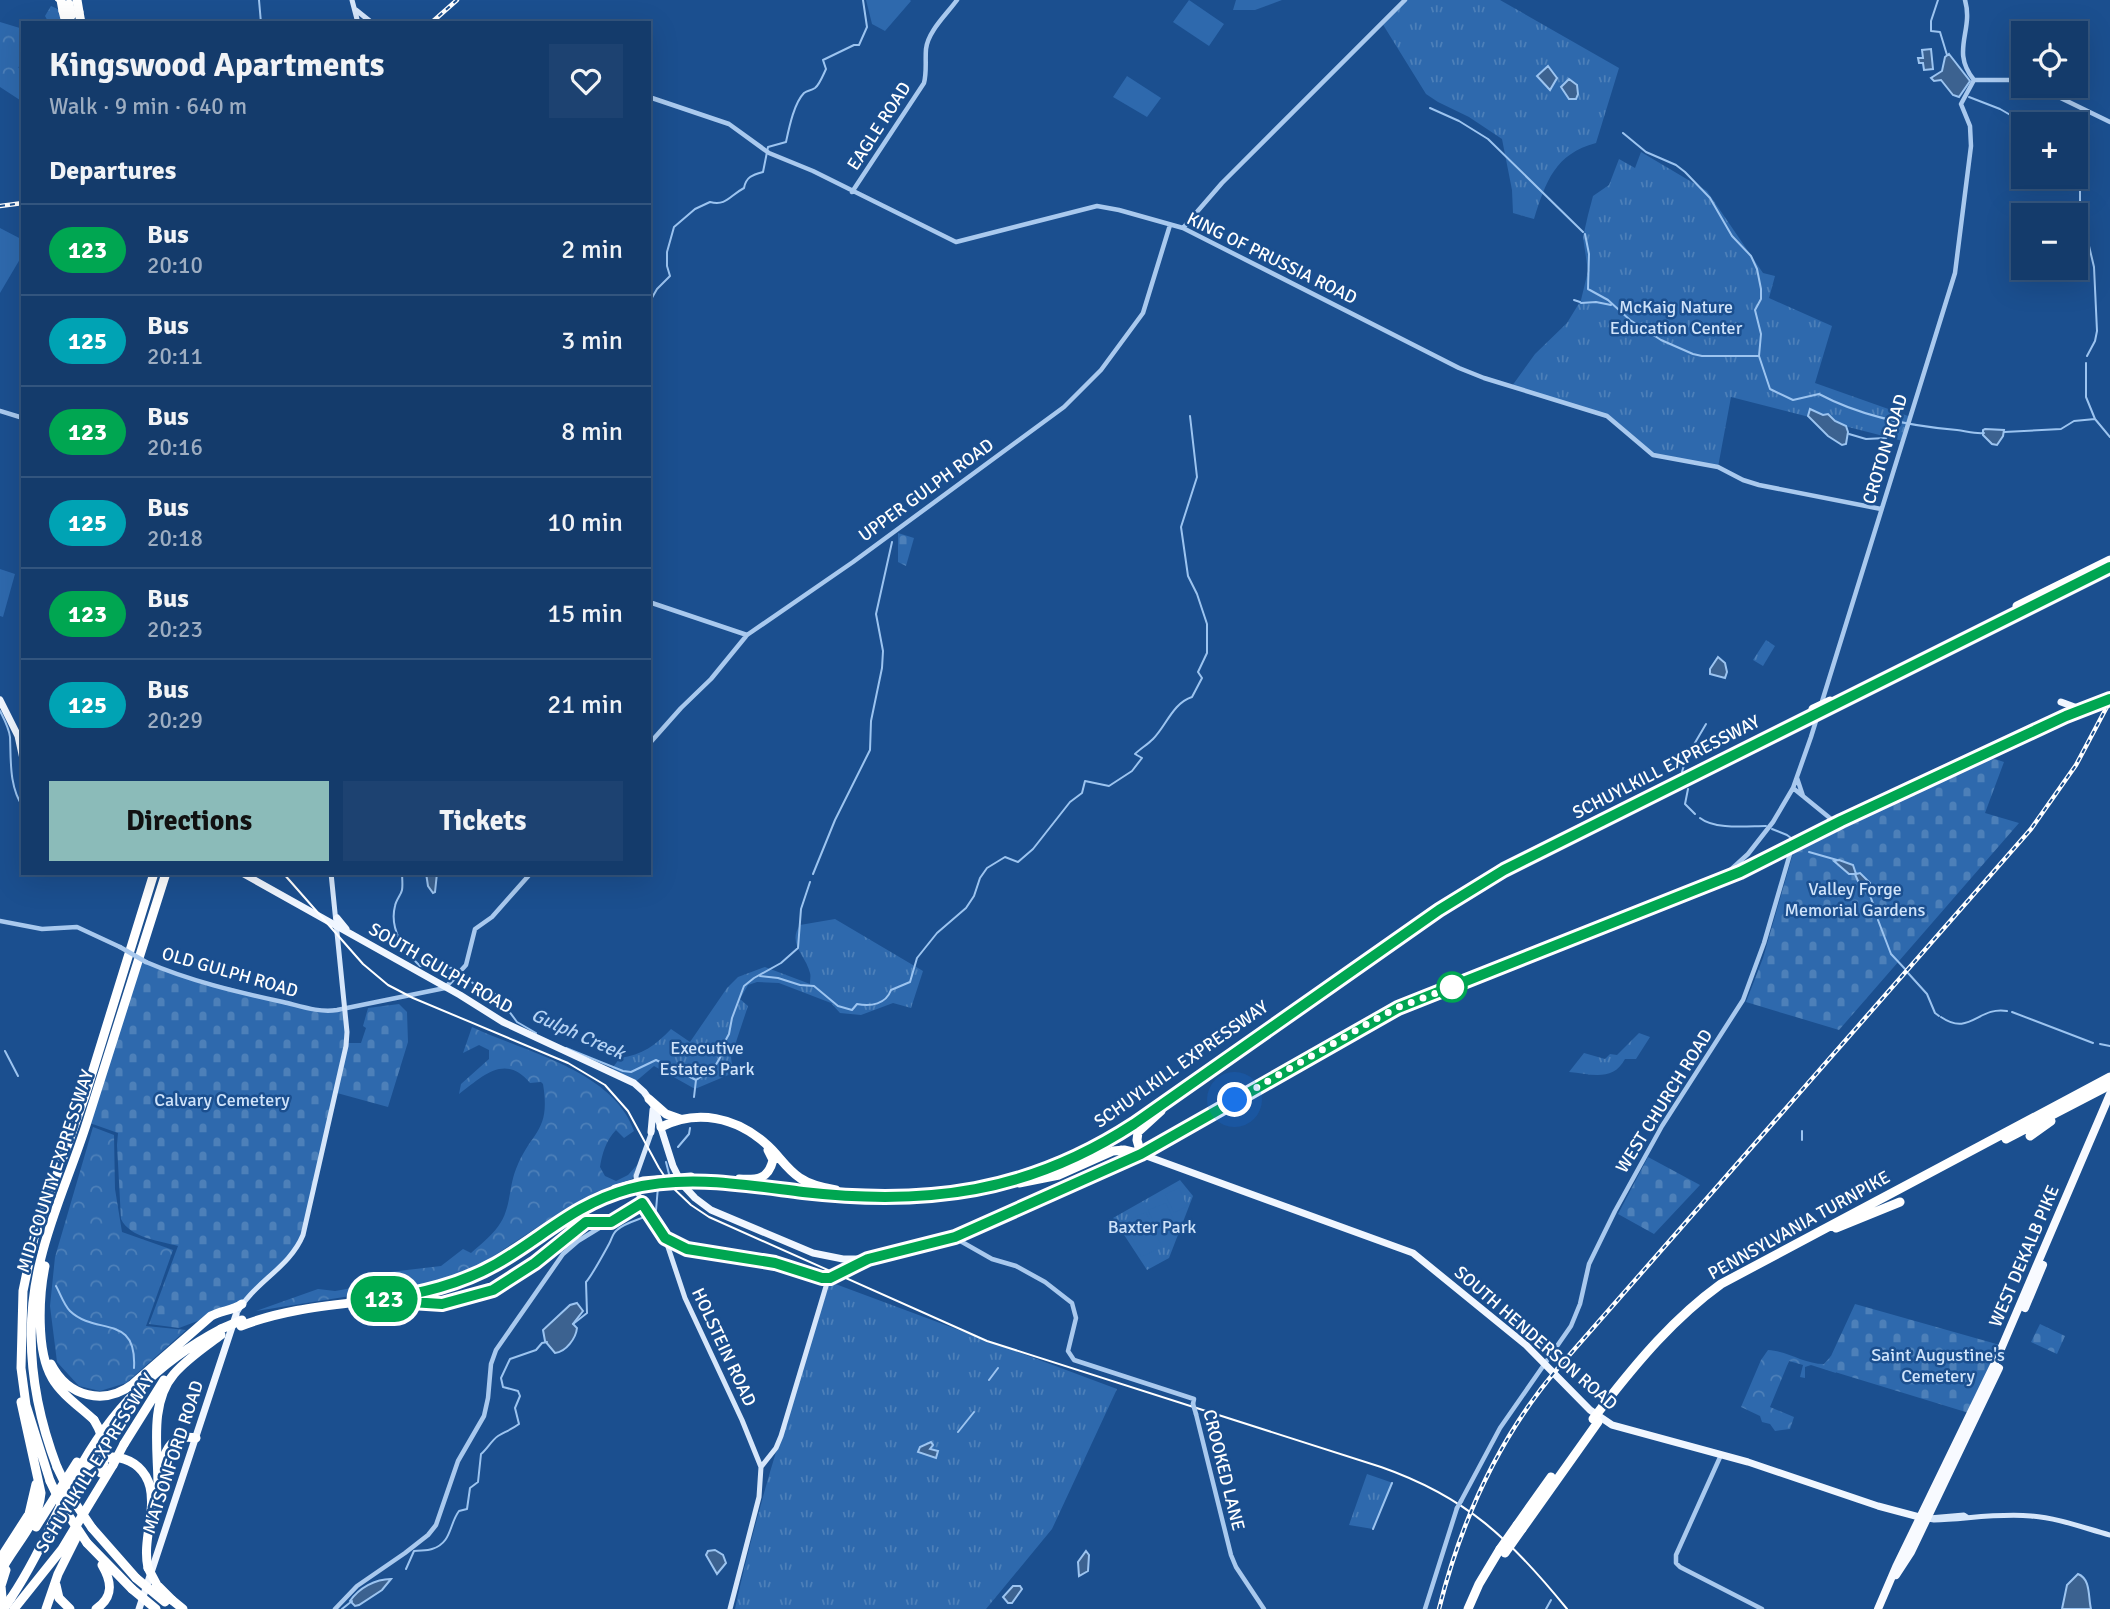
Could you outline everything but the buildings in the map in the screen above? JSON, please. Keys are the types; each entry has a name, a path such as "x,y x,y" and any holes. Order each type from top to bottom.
{"highway":[{"name":"SCHUYLKILL EXPRESSWAY","path":"1829,704 2110,559"},
{"name":"SCHUYLKILL EXPRESSWAY","path":"6,1606 50,1565 90,1505 151,1398 171,1372 237,1318 289,1306 410,1290 453,1280 492,1263 559,1217 615,1191 691,1179 717,1179 855,1193 929,1191 988,1182 1026,1172 1095,1142 1156,1104 1361,957 1482,878 2110,567"},
{"name":"SCHUYLKILL EXPRESSWAY","path":"691,1179 872,1198 927,1196 988,1187 1043,1170 1095,1147 1128,1128 1383,948 1481,884 1528,857 1813,712"},
{"name":"MID-COUNTY EXPRESSWAY","path":"153,875 88,1086 34,1238 23,1291 20,1345 26,1405 43,1463 61,1504 96,1554 156,1609"},
{"name":"MID-COUNTY EXPRESSWAY","path":"165,875 78,1152 41,1255 31,1321 34,1387 40,1415 57,1466 73,1500 92,1528 136,1578 170,1604"},
{"path":"988,1187 1013,1185 1059,1175 1110,1151 1141,1154 1137,1140 1140,1130 1231,1056"},
{"name":"PENNSYLVANIA TURNPIKE","path":"1471,1609 1479,1584 1605,1407 1648,1349 1695,1304 1721,1284 2110,1077"},
{"name":"PENNSYLVANIA TURNPIKE","path":"1605,1407 1656,1346 1703,1303 1732,1283 2110,1085"},
{"path":"2030,1136 2091,1095"},
{"name":"WEST DEKALB PIKE","path":"1924,1518 1958,1453 1968,1420 1996,1363 2110,1095"},
{"path":"651,1103 669,1116 682,1119"},
{"name":"WEST DEKALB PIKE","path":"1878,1609 1892,1580 1911,1552 1924,1518 2038,1279 2110,1106"},
{"path":"661,1127 682,1119 702,1116 721,1118 740,1126 767,1144 804,1181 855,1193"},
{"path":"661,1127 702,1119 719,1122 750,1134 772,1154 771,1168 763,1178 717,1179"},
{"path":"1118,1164 1124,1156 1121,1150"},
{"path":"50,1565 104,1464 105,1448 101,1433 93,1420 59,1387 46,1366 41,1320 43,1276 48,1250 78,1152"},
{"name":"SCHUYLKILL EXPRESSWAY","path":"237,1318 380,1300 427,1292 463,1280 511,1255 543,1231 615,1191"},
{"path":"1831,1230 1900,1202"},
{"path":"380,1300 442,1304 493,1290 535,1263 576,1227 586,1222 611,1222"},
{"path":"43,1276 43,1310 50,1362 57,1378 67,1388 81,1397 108,1400 124,1394 165,1364"},
{"path":"50,1362 60,1378 76,1391 95,1397 112,1395 133,1384 211,1316 222,1310 237,1318 242,1304"},
{"name":"SCHUYLKILL EXPRESSWAY","path":"6,1606 34,1561 80,1468 116,1414 165,1364 184,1350 222,1332"},
{"path":"158,1486 157,1418 161,1397 173,1375 222,1332"},
{"path":"0,1573 32,1524 40,1505 41,1493 19,1392 20,1345"},
{"path":"6,1606 1,1586 6,1571 89,1445 116,1414"},
{"path":"146,1545 164,1454 168,1446 179,1438 196,1438"},
{"path":"55,1518 83,1471 90,1465 103,1458 122,1458 139,1467 150,1485 151,1495 146,1545 148,1568 170,1604 183,1609"},
{"path":"46,1609 58,1574 113,1465"},
{"path":"0,1559 29,1514 37,1475"},
{"path":"96,1554 109,1576 111,1586 107,1598 96,1609"},
{"path":"58,1574 58,1595 70,1609"}],"main road":[{"path":"352,0 358,21"},
{"path":"354,7 361,16 372,21"},
{"path":"651,1103 673,1166 688,1191 711,1210 813,1252 850,1260 868,1259 955,1237 1141,1154 1398,1008 1717,881 1738,868 1792,847 1837,823 2110,699"},
{"path":"0,700 18,736 21,750"},
{"path":"2061,702 2084,709"},
{"name":"SOUTH GULPH ROAD","path":"245,875 460,995 503,1022 634,1083 651,1103"},
{"path":"242,1304 289,1259 300,1243 306,1228 346,1046 345,1008 331,875"},
{"path":"337,918 351,935"},
{"path":"611,1222 642,1203 636,1176 650,1135 651,1103"},
{"path":"650,1135 661,1127"},
{"path":"650,1135 657,1135 666,1144"},
{"name":"SOUTH HENDERSON ROAD","path":"1141,1154 1412,1253 1546,1363 1590,1410 1608,1423 1625,1430 1721,1454 1924,1518"},
{"name":"HOLSTEIN ROAD","path":"642,1203 665,1238 685,1298 761,1467"},
{"path":"835,1258 842,1272"},
{"path":"730,1609 760,1497 761,1467 782,1436 826,1287 831,1278 868,1259"},
{"path":"842,1272 850,1260"},
{"name":"MATSONFORD ROAD","path":"139,1609 237,1318"},
{"path":"1924,1518 1934,1520 2029,1516 2057,1520 2110,1535"}],"street":[{"name":"EAGLE ROAD","path":"852,192 924,83 928,40 957,0"},
{"path":"1183,228 1222,183 1405,0"},
{"path":"1965,0 1968,15 1962,58 1965,68 1974,80 2011,80"},
{"name":"CROTON ROAD","path":"1738,868 1773,822 1793,788 1860,583 1955,273 1971,146 1970,126 1961,104 1974,80"},
{"name":"KING OF PRUSSIA ROAD","path":"651,98 729,124 767,152 813,171 956,242 1097,206 1183,228 1459,368 1607,416 1653,455 1718,467 1759,485 1881,509"},
{"path":"2061,98 2110,122"},
{"name":"UPPER GULPH ROAD","path":"651,742 711,680 747,635 853,562 1065,407 1101,370 1143,313 1170,225"},
{"path":"0,411 21,417"},
{"path":"651,603 747,635"},
{"path":"1797,777 1803,797"},
{"path":"1793,788 1837,823"},
{"name":"WEST CHURCH ROAD","path":"1425,1609 1457,1508 1500,1428 1574,1321 1591,1258 1646,1155 1744,1000 1792,847"},
{"path":"445,988 460,972 470,952 475,929 492,917 529,875"},
{"name":"OLD GULPH ROAD","path":"0,920 42,929 77,927 146,962 188,978 319,1010 345,1008 445,988"},
{"path":"335,1609 357,1586 399,1558 433,1528 458,1461 484,1416 491,1364 496,1350 563,1254 598,1224"},
{"name":"CROOKED LANE","path":"955,1237 992,1259 1016,1266 1045,1282 1072,1303 1076,1318 1068,1351 1074,1360 1194,1399 1231,1555 1264,1609"},
{"path":"665,1238 693,1251 775,1263 818,1277 831,1278"},
{"path":"818,1277 826,1287"},
{"path":"1721,1454 1676,1555 1676,1563 1762,1609"}],"green space":[{"path":"866,0 911,1 885,31 872,24"},
{"path":"1189,0 1224,24 1209,46 1173,22"},
{"path":"1236,0 1282,0 1255,10 1233,10"},
{"path":"1405,0 1500,0 1619,68 1596,143 1571,154 1554,171 1534,219 1513,213 1512,190 1502,139 1469,117 1426,94 1382,23"},
{"path":"51,6 60,10 64,21 48,21 45,16"},
{"path":"0,22 21,28 21,66 18,67 21,70 21,101 0,87"},
{"path":"1127,76 1161,98 1147,117 1113,97"},
{"name":"McKaig Nature Education Center","path":"1641,152 1707,191 1763,273 1775,276 1769,298 1832,326 1815,383 1911,417 1903,441 1731,397 1718,467 1653,455 1607,416 1512,386 1535,354 1567,323 1581,300 1588,271 1583,237 1593,196 1609,185 1619,159 1635,168"},
{"path":"0,228 21,239 21,257 0,293"},
{"path":"898,533 914,538 906,566 898,562"},
{"path":"0,569 15,574 3,617 0,616"},
{"path":"1766,640 1775,646 1763,666 1753,660"},
{"name":"Valley Forge Memorial Gardens","path":"1986,756 2004,762 1985,813 2019,823 1839,1030 1746,1002 1763,958 1794,850"},
{"name":"Executive Estates Park","path":"835,919 923,971 911,1008 893,1003 861,1015 840,1013 831,1003 779,983 757,982 748,985 740,999 748,1006 731,1057 733,1073 695,1089 654,1066 634,1083 610,1071 620,1058 648,1048 671,1029 690,1042 727,988 738,977 765,967 810,984 808,967 796,944 797,932 800,925"},
{"name":"Calvary Cemetery","path":"138,960 188,977 319,1010 345,1008 347,1032 300,1243 246,1299 179,1328 149,1324 178,1246 138,1235 125,1225 121,1219 118,1133 87,1122"},
{"path":"399,1004 407,1012 408,1042 388,1107 337,1093 348,1043 361,1043 368,1008"},
{"path":"472,1027 565,1066 607,1093 623,1110 634,1131 624,1138 616,1130 605,1147 600,1167 605,1176 616,1181 628,1175 638,1164 632,1179 596,1192 477,1267 438,1282 256,1311 318,1289 335,1291 387,1282 390,1272 441,1266 463,1249 471,1253 498,1226 507,1209 516,1169 542,1122 545,1100 543,1084 530,1083 512,1070 494,1070 459,1094 461,1084 489,1059 489,1050 479,1045 463,1053"},
{"path":"1639,1033 1650,1037 1636,1059 1625,1059 1608,1074 1569,1072 1584,1053 1605,1059 1610,1054 1617,1055"},
{"path":"93,1127 114,1135 115,1189 122,1232 173,1250 146,1326 186,1330 126,1383 100,1391 79,1386 57,1362 50,1306 55,1257"},
{"path":"1648,1157 1700,1185 1654,1234 1618,1214"},
{"name":"Baxter Park","path":"1180,1180 1193,1196 1169,1258 1147,1270 1113,1218"},
{"path":"1179,1188 1187,1206 1174,1213 1165,1194"},
{"path":"1166,1203 1177,1227 1159,1234 1148,1210"},
{"path":"1146,1212 1162,1247 1141,1257 1125,1222"},
{"path":"830,1282 1117,1389 1052,1529 986,1609 735,1609 766,1485"},
{"name":"Saint Augustine's Cemetery","path":"1855,1304 2000,1345 1969,1413 1825,1369"},
{"path":"2040,1324 2065,1336 2057,1354 2031,1342"},
{"path":"1768,1350 1824,1364 1831,1356 1836,1373 1811,1365 1805,1367 1805,1378 1800,1377 1803,1365 1789,1361 1770,1407 1794,1417 1790,1429 1775,1431 1770,1424 1762,1422 1760,1416 1741,1407"},
{"path":"1367,1474 1393,1483 1373,1529 1349,1525"}],"shaded area":[{"path":"1931,49 1933,69 1924,70 1923,63 1919,63 1918,58 1923,58 1922,50"},
{"path":"1949,54 1970,81 1959,97 1953,95 1941,80 1934,81 1931,78 1942,71 1945,57"},
{"path":"1548,66 1557,78 1550,90 1537,76"},
{"path":"1569,79 1577,85 1576,99 1569,99 1561,87"},
{"path":"1810,409 1823,415 1828,414 1846,426 1846,444 1842,445 1828,436 1808,416"},
{"path":"1985,429 2004,430 1997,445 1983,435"},
{"path":"1718,657 1725,663 1725,678 1710,674 1710,669"},
{"path":"1834,861 1853,865 1856,874 1860,873 1870,883 1870,887 1867,888 1858,881 1855,874 1849,874"},
{"path":"426,875 437,875 435,892 428,886"},
{"path":"577,1303 583,1311 573,1324 577,1328 575,1336 567,1347 555,1353 545,1341 543,1330 570,1305"},
{"path":"931,1442 933,1445 930,1449 938,1451 936,1458 918,1452 920,1447"},
{"path":"715,1550 723,1555 726,1563 717,1574 706,1555 708,1551"},
{"path":"1086,1551 1089,1555 1088,1571 1079,1576 1078,1562"},
{"path":"2078,1574 2087,1584 2091,1609 2062,1609 2067,1585"},
{"path":"391,1579 382,1590 359,1605 355,1606 350,1601 368,1585"},
{"path":"1013,1586 1020,1586 1022,1589 1012,1603 1008,1603 1003,1597"}],"waterway":[{"path":"259,0 261,21"},
{"name":"Gulph Creek","path":"651,300 670,276 667,252 674,227 695,209 710,202 728,200 744,188 750,177 763,172 768,147 786,142 800,97 820,82 826,69 823,60 859,45 867,27 863,0"},
{"path":"1938,0 1931,21 1931,31 1940,32 1947,55"},
{"path":"1969,97 2011,115"},
{"path":"1430,108 1459,121 1488,139 1583,232"},
{"path":"1623,133 1646,152 1676,165 1685,172 1710,198 1732,236 1751,256 1761,289 1761,299 1755,310 1761,334 1759,356"},
{"path":"2080,189 2080,208 2094,267 2097,331 2087,356"},
{"path":"1585,234 1589,254 1588,289 1608,300 1630,320 1661,340 1702,356 1759,356 1770,389 1793,400 1819,394 1852,409 1886,419 1984,433"},
{"path":"1574,300 1580,302"},
{"path":"1581,303 1611,305"},
{"path":"2086,363 2086,397 2095,419 2110,437"},
{"path":"760,976 814,986 838,1006 852,1010 857,1004 873,1005 886,999 891,990 910,982 917,958 937,933 966,908 987,868 1005,857 1018,862 1033,849 1070,802 1082,793 1085,781 1109,786 1132,771 1142,758 1135,754 1158,734 1175,709 1192,697 1202,678 1198,672 1207,653 1207,624 1188,576 1181,527 1197,477 1190,416"},
{"path":"2004,432 2061,429 2074,421 2095,419"},
{"path":"1849,434 1866,439 1886,438 1900,425"},
{"path":"813,874 835,820 870,750 871,721 883,651 876,614 892,542"},
{"path":"0,711 9,734 13,782 21,804"},
{"path":"1682,772 1686,758 1706,724"},
{"path":"1688,789 1685,804 1695,814"},
{"path":"1700,818 1723,826 1766,826"},
{"path":"1772,829 1795,841"},
{"path":"1809,852 1837,860"},
{"name":"Gulph Creek","path":"402,875 402,890 395,906 394,923 408,954 420,966 453,968 478,987 497,995 517,1022 536,1033"},
{"path":"696,1080 714,1068 721,1056 744,986 781,963 798,948 801,909 810,882"},
{"path":"1867,887 1877,915"},
{"path":"1878,920 1891,954 1906,970"},
{"path":"1908,973 1927,994 1939,1016"},
{"path":"1941,1017 1959,1024 1989,1013 2007,1011"},
{"path":"2012,1012 2093,1043"},
{"path":"2100,1044 2110,1046"},
{"name":"Gulph Creek","path":"566,1048 623,1071 631,1072 656,1060 696,1080 694,1097"},
{"path":"5,1051 18,1076"},
{"name":"Gulph Creek","path":"678,1147 689,1134 690,1128"},
{"path":"1802,1131 1802,1140"},
{"name":"Gulph Creek","path":"666,1162 669,1174"},
{"name":"Gulph Creek","path":"573,1324 587,1313 586,1282 614,1233 656,1210 660,1184"},
{"path":"56,1286 70,1311 91,1323 122,1332 129,1339 134,1368"},
{"name":"Gulph Creek","path":"406,1569 414,1551 430,1550 447,1538 459,1511 467,1509 470,1488 478,1482 481,1454 496,1438 519,1424 515,1408 520,1396 518,1391 503,1387 501,1378 510,1359 536,1350 542,1343 547,1342"},
{"path":"989,1380 998,1368"},
{"path":"958,1432 974,1412"},
{"path":"1373,1529 1392,1483"},
{"path":"1546,1609 1551,1600"},
{"name":"Gulph Creek","path":"342,1609 352,1601"}],"tram line":[{"path":"56,0 85,21"},
{"path":"285,875 363,964 388,985 568,1063 605,1085 628,1111 671,1186 709,1217 987,1341 1381,1467 1411,1479 1438,1492 1485,1523 1526,1562 1567,1609"}],"railway":[{"path":"433,21 457,0"},
{"path":"0,206 21,203"},
{"path":"1439,1609 1459,1544 1485,1481 1500,1451 1537,1395 2031,829 2076,765 2110,701"}],"bus line":[{"name":"123","path":"2110,567 1504,870 1439,910 1122,1132 1059,1164 988,1187 956,1193 890,1198 705,1181 642,1186 587,1205 480,1273 427,1292 380,1300 442,1304 493,1290 535,1263 576,1227 590,1221 611,1222 642,1203 665,1238 687,1249 775,1263 822,1278 830,1278 882,1254 955,1237 1141,1154 1398,1008 1740,872 1841,821 2066,716 2110,699"}],"route":[{"path":"1235,1100 1374,1020 1399,1007 1452,987"}]}
